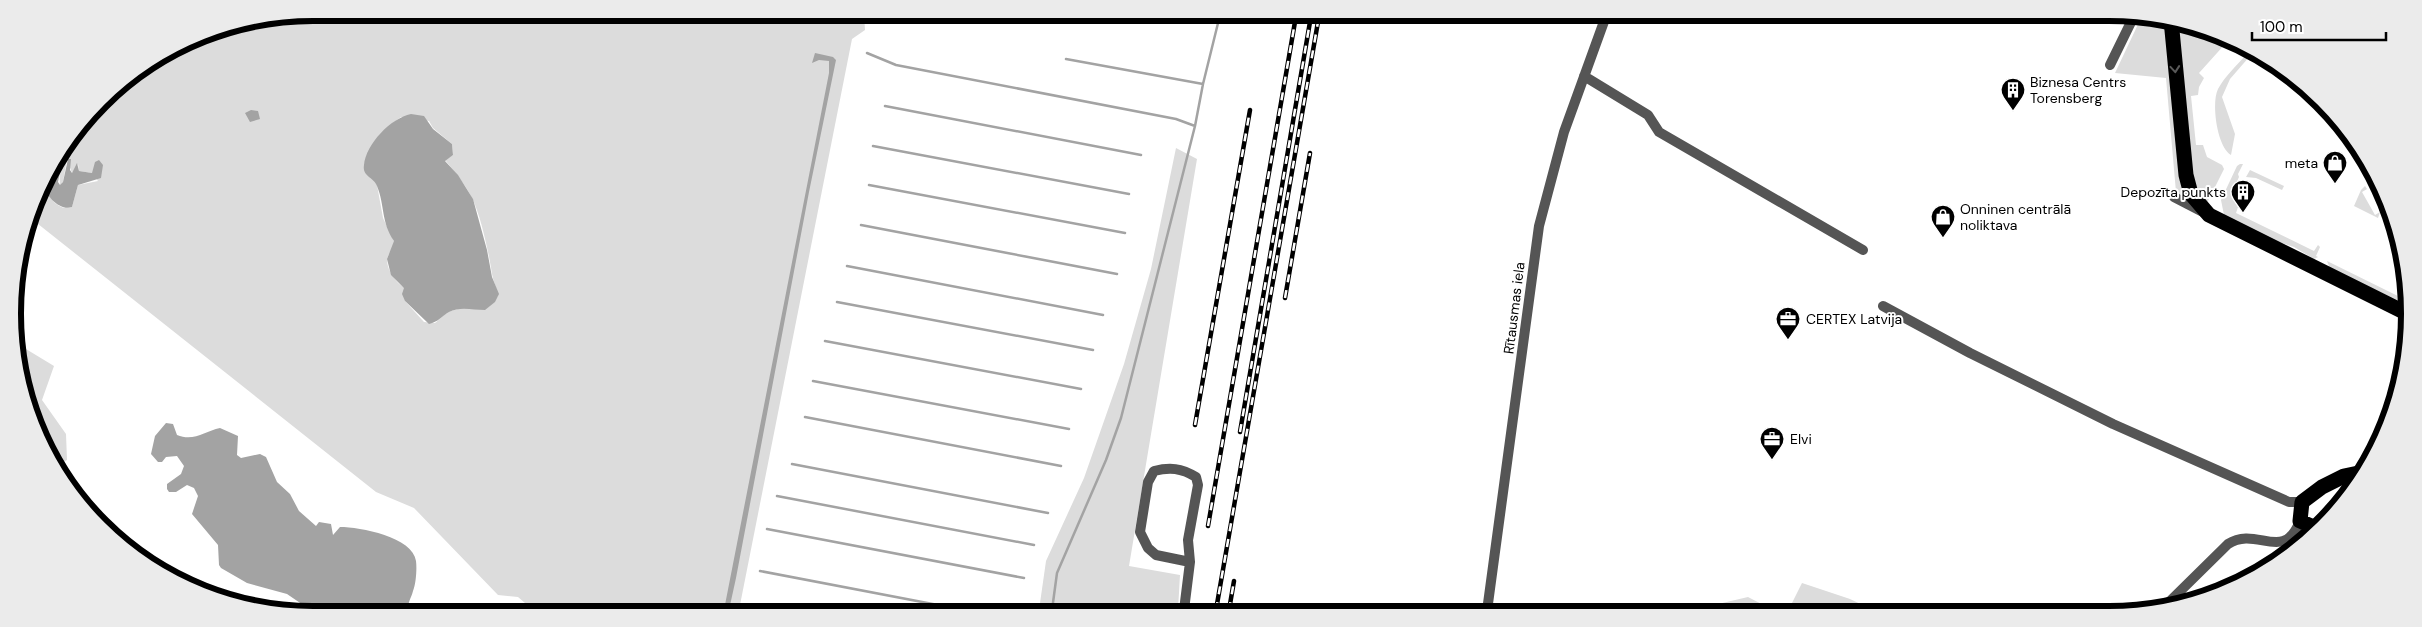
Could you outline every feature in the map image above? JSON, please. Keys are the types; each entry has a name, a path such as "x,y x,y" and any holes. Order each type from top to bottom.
{"highway":[{"path":"2172,28 2186,175 2191,194 2208,215 2401,310"},
{"path":"2309,525 2300,521 2302,502 2322,487 2344,476 2352,474"}],"street":[{"name":"Rītausmas iela","path":"1488,606 1538,226 1551,173 1604,21"},
{"path":"2110,65 2131,22"},
{"path":"1584,76 1648,115 1659,132 1863,250"},
{"path":"2174,197 2208,215"},
{"path":"1883,306 1995,366 2113,424 2289,502 2302,502"},
{"path":"1184,606 1190,562 1188,540 1198,485 1196,477 1186,471 1169,468 1154,471 1148,482 1140,532 1148,548 1156,555 1190,562"},
{"path":"2173,598 2232,541 2245,536 2269,543 2280,542 2289,538 2297,530 2300,521"}],"shaded area":[{"path":"314,21 864,21 865,30 852,39 740,606 528,606 518,597 498,595 414,508 376,492 36,223 47,192 52,200 62,207 72,207 78,185 98,181 92,173 79,171 78,164 72,173 67,159 63,182 60,186 60,167 94,121 121,94 167,60 184,51 238,31 256,27","holes":["401,117 429,121 433,128 452,144 453,155 445,160 463,183 475,206 484,235 498,296 486,306 464,308 449,312 435,323 424,322 405,301 405,288 389,270 387,260 394,241 383,218 377,185 366,157 381,134"]},
{"path":"2139,23 2184,31 2224,45 2199,73 2204,78 2199,87 2198,95 2191,96 2196,145 2203,145 2207,157 2222,165 2224,169 2207,203 2197,204 2176,192 2166,78 2115,73"},
{"path":"815,53 833,57 836,60 736,578 730,606 725,606 829,73 829,61 819,60 812,63"},
{"path":"2246,55 2249,57 2230,79 2222,97 2235,134 2231,155 2222,143 2219,134 2215,104 2218,89"},
{"path":"251,110 258,111 260,119 250,122 245,113"},
{"path":"411,114 424,116 433,129 452,144 453,155 445,161 458,175 473,199 487,250 492,277 499,294 495,302 485,310 453,310 429,324 405,301 402,294 404,288 391,275 387,259 394,241 385,221 377,186 366,175 364,169 366,157 374,141 388,126 403,116"},
{"path":"1176,148 1197,159 1129,566 1180,575 1178,606 1040,606 1046,561 1084,478 1124,364 1151,269"},
{"path":"68,159 71,159 70,170 72,173 77,163 79,171 92,173 95,162 99,160 103,165 101,178 78,185 72,207 62,207 52,200 47,192 60,168 58,182 60,185 63,182"},
{"path":"2243,164 2238,174 2239,177 2234,192 2234,199 2238,207 2236,213 2314,251 2318,245 2320,247 2316,256 2318,257 2314,259 2294,247 2269,239 2224,215 2221,200 2237,166"},
{"path":"2250,170 2284,186 2282,190 2256,178 2246,177"},
{"path":"2365,186 2367,189 2362,192 2375,215 2380,212 2378,218 2354,206 2361,190"},
{"path":"2327,261 2400,297 2400,301 2330,269"},
{"path":"24,348 54,366 42,400 66,434 67,460 62,463 60,460 43,425 31,389"},
{"path":"166,423 173,424 177,435 183,437 194,437 220,428 238,436 237,455 241,458 260,454 266,457 277,482 290,494 299,511 316,526 319,522 331,524 333,535 340,527 372,531 406,546 413,553 416,561 415,584 408,606 304,605 287,594 247,583 221,568 219,565 218,545 192,514 198,496 194,488 187,485 176,492 169,492 167,489 167,484 181,474 184,466 177,456 166,457 162,462 158,462 151,454 155,436"},
{"path":"1802,583 1850,599 1865,606 1790,606"},
{"path":"1748,597 1765,606 1709,606"}],"waterway":[{"path":"1053,606 1057,573 1106,460 1121,418 1195,126 1219,21"},
{"path":"867,53 896,65 1176,119 1195,126"},
{"path":"1066,59 1203,84"},
{"path":"885,106 1141,155"},
{"path":"873,146 1129,194"},
{"path":"869,185 1125,233"},
{"path":"861,225 1117,274"},
{"path":"847,266 1103,315"},
{"path":"837,302 1093,350"},
{"path":"825,341 1081,389"},
{"path":"813,381 1069,429"},
{"path":"805,417 1061,466"},
{"path":"792,464 1048,513"},
{"path":"777,496 1034,545"},
{"path":"767,529 1024,578"},
{"path":"760,571 943,606"}],"railway":[{"path":"1208,526 1295,21"},
{"path":"1240,432 1310,21"},
{"path":"1217,606 1318,21"},
{"path":"1195,425 1250,110"},
{"path":"1285,298 1310,153"},
{"path":"1230,606 1234,581"}],"place":[{"name":"Biznesa Centrs Torensberg","path":"2013,111"},
{"name":"meta","path":"2335,184"},
{"name":"Depozīta punkts","path":"2243,213"},
{"name":"Onninen centrālā noliktava","path":"1943,238"},
{"name":"CERTEX Latvija","path":"1788,340"},
{"name":"Elvi","path":"1772,460"}]}
